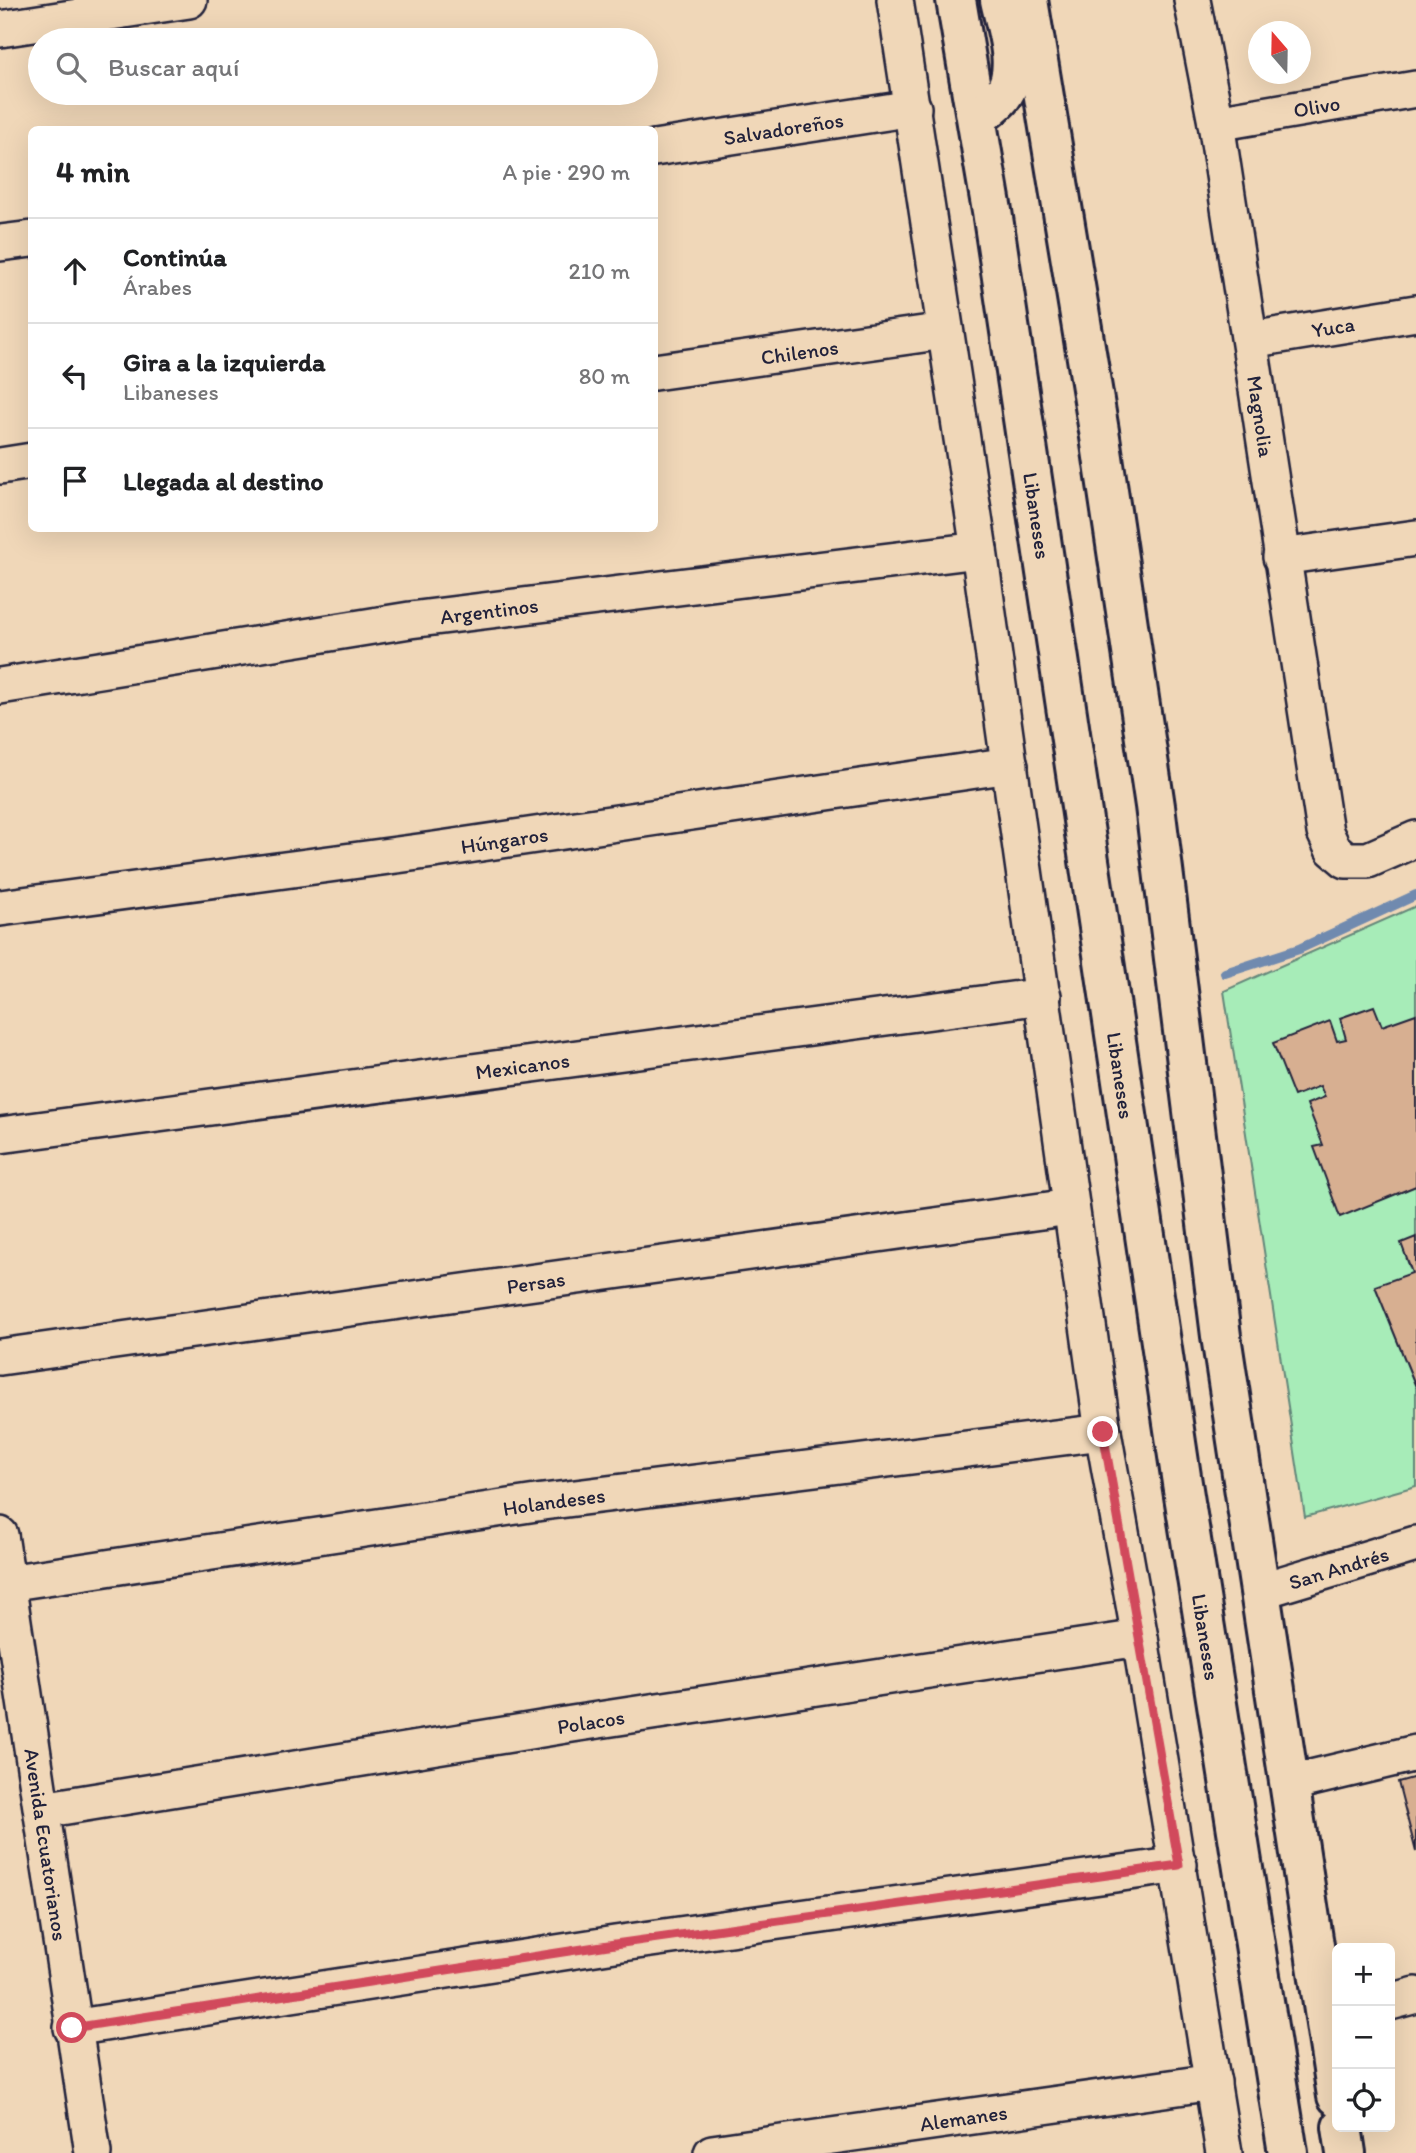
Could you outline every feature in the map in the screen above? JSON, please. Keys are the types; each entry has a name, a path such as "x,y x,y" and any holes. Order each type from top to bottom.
{"main road":[{"name":"Libaneses","path":"956,0 977,118 1182,1483 1289,2153"},
{"path":"977,118 1001,97 1009,84 1012,64 1000,0"},
{"path":"1028,0 1098,424 1155,806 1221,1335 1290,1783 1332,2017"},
{"path":"1343,2132 1346,2153"}],"street":[{"path":"0,29 189,0"},
{"path":"895,0 979,550 1103,1432 1179,1865 1224,2153"},
{"name":"Magnolia","path":"1192,0 1216,123 1325,832 1334,849 1346,860 1368,860 1416,839"},
{"name":"Olivo","path":"1216,123 1416,89"},
{"name":"Salvadoreños","path":"658,147 913,108"},
{"path":"0,243 28,240"},
{"name":"Yuca","path":"1250,340 1416,313"},
{"name":"Chilenos","path":"658,371 945,331"},
{"path":"0,466 28,462"},
{"path":"1281,557 1416,538"},
{"name":"Argentinos","path":"0,686 410,620 979,550"},
{"name":"Húngaros","path":"0,908 433,850 1010,765"},
{"name":"Mexicanos","path":"0,1135 1043,996"},
{"name":"Persas","path":"0,1357 1070,1207"},
{"name":"Holandeses","path":"7,1583 543,1502 1103,1432"},
{"name":"Avenida Ecuatorianos","path":"0,1535 7,1583 11,1672 41,1810 93,2153"},
{"name":"San Andrés","path":"1260,1591 1416,1544"},
{"name":"Polacos","path":"41,1810 572,1724 1140,1638"},
{"path":"1290,1783 1416,1753"},
{"path":"72,2028 615,1944 1179,1865"},
{"path":"1395,2000 1416,1995"},
{"name":"Alemanes","path":"712,2153 1213,2082"}],"green space":[{"path":"1416,906 1416,1486 1305,1517 1224,991"}],"building":[{"path":"1374,1006 1382,1026 1416,1014 1416,1186 1340,1217 1314,1147 1323,1145 1307,1104 1325,1097 1320,1086 1294,1096 1273,1043 1330,1021 1337,1041 1346,1039 1340,1018"},
{"path":"1416,1237 1416,1387 1375,1286 1412,1273 1401,1243"},
{"path":"1416,1777 1416,1852 1398,1782"}],"waterway":[{"path":"1225,973 1299,949 1416,895"}],"route":[{"path":"72,2028 615,1944 1179,1865 1103,1432"}]}
